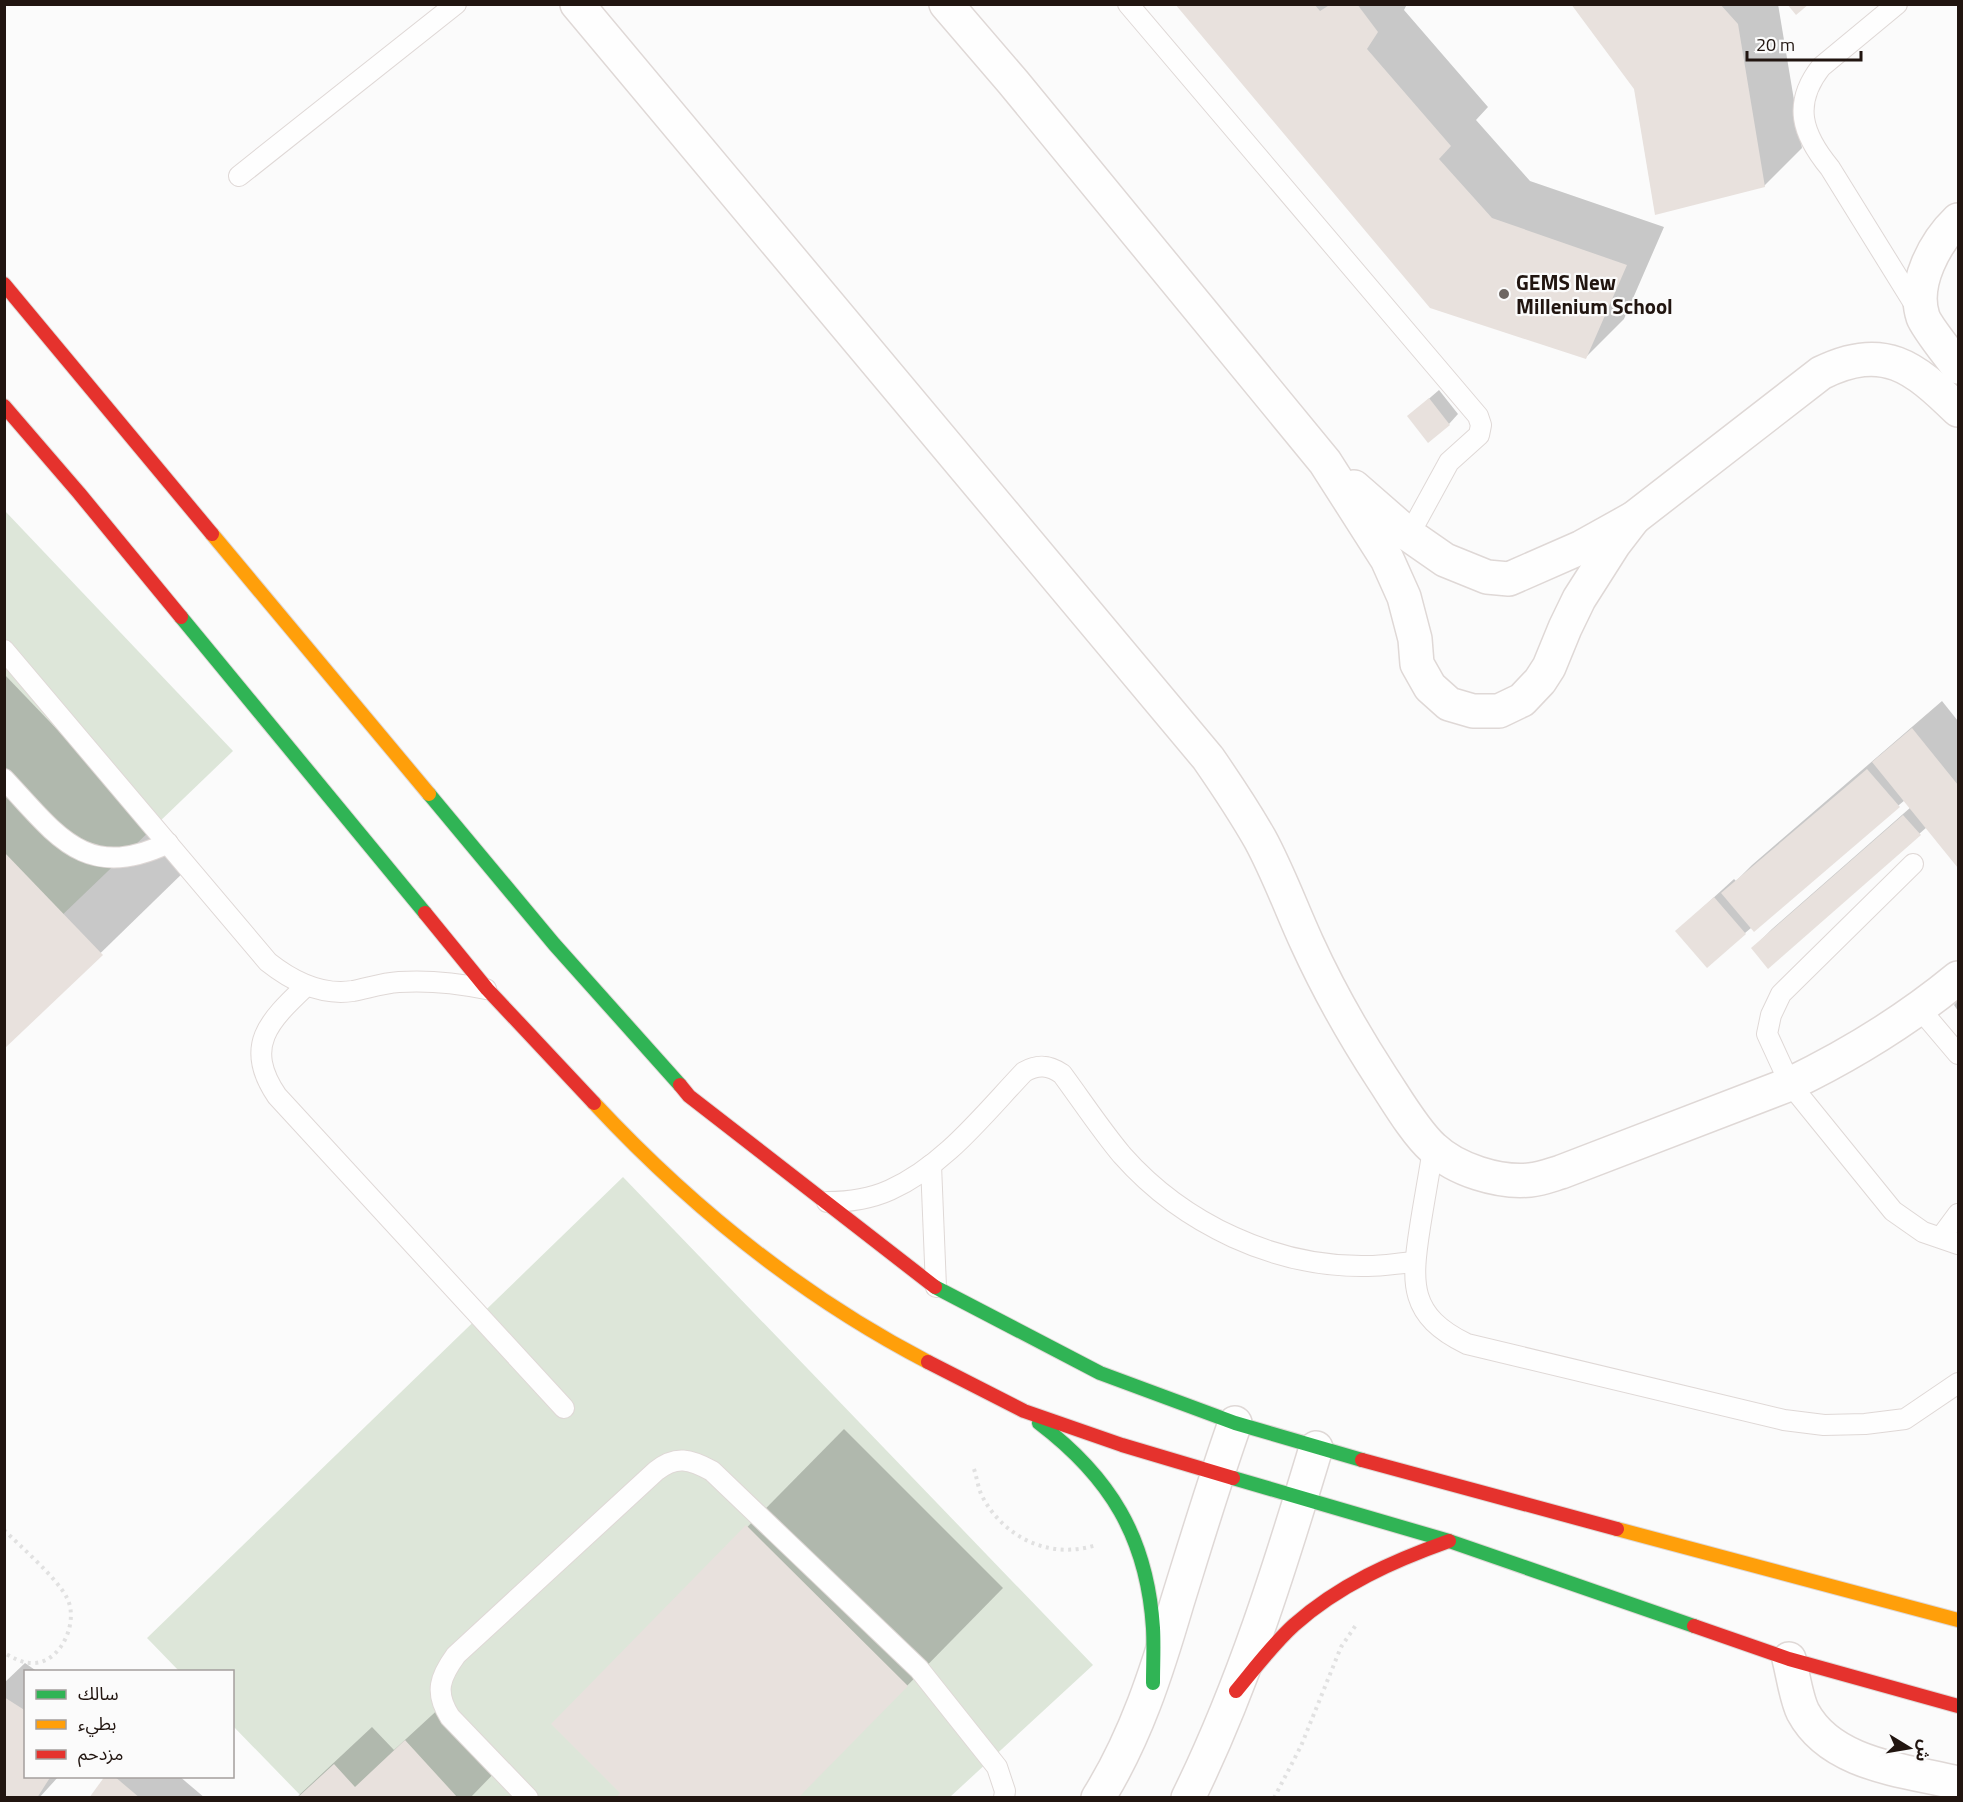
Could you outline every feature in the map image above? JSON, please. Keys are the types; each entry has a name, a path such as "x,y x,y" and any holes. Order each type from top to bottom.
{"street":[{"path":"577,4 1208,758 1260,839 1282,882 1306,942 1368,1057 1403,1111 1433,1149 1469,1171 1499,1179 1531,1180 1561,1172 1790,1084 1853,1051 1919,1008 1959,978"},
{"path":"946,4 1028,100 1325,462 1387,559 1404,597 1415,639 1417,664 1430,687 1449,704 1473,711 1499,711 1522,700 1540,681 1549,667 1579,599 1608,553 1634,518"},
{"path":"1959,220 1935,247 1926,267 1922,284 1923,318 1959,368"},
{"path":"4,284 554,944 689,1096 936,1287 1100,1373 1235,1423 1316,1448 1959,1620"},
{"path":"1325,462 1409,534 1445,560 1487,577 1509,579 1582,547 1634,518 1821,373 1839,364 1877,359 1897,364 1915,371 1959,410"},
{"path":"4,406 79,493 487,989 638,1149 718,1222 810,1290 902,1348 1024,1411 1122,1445 1449,1541 1789,1659 1959,1706"},
{"path":"1024,1411 1065,1443 1098,1476 1126,1522 1144,1574 1153,1628 1153,1683"},
{"path":"1098,1797 1112,1776 1134,1731 1153,1683 1235,1423"},
{"path":"1188,1797 1213,1746 1253,1646 1316,1448"},
{"path":"1236,1691 1263,1657 1294,1625 1329,1598 1407,1556 1449,1541"},
{"path":"1789,1659 1803,1711 1827,1742 1869,1762 1959,1783"}],"lane":[{"path":"239,176 456,4"},
{"path":"1128,4 1478,416 1481,426 1479,435 1449,462 1409,534"},
{"path":"1897,4 1821,67 1806,92 1803,107 1804,122 1818,153 1830,168 1923,318"},
{"path":"4,650 268,962 285,976 306,986 328,991 351,991 396,982 426,981 451,982 487,989"},
{"path":"4,779 63,841 83,852 104,857 126,858 148,853 168,843"},
{"path":"1913,864 1781,994 1771,1015 1767,1034 1790,1084 1893,1211 1923,1232 1950,1240 1959,1214"},
{"path":"306,986 278,1012 263,1038 262,1069 268,1083 277,1096 564,1408"},
{"path":"1919,1008 1959,1054"},
{"path":"828,1202 848,1202 869,1198 911,1180 963,1136 1024,1072 1033,1067 1044,1066 1062,1074 1122,1155 1156,1187 1192,1216 1233,1238 1276,1254 1322,1263 1368,1266 1414,1262"},
{"path":"1433,1149 1414,1262 1414,1284 1421,1304 1432,1321 1448,1335 1467,1344 1784,1420 1824,1425 1855,1425 1905,1419 1959,1383"},
{"path":"931,1165 936,1287"},
{"path":"528,1797 450,1717 441,1704 440,1689 444,1673 456,1655 656,1471 667,1462 679,1460 696,1462 712,1471 919,1669 997,1767 1005,1797"}],"path":[{"path":"974,1469 981,1494 995,1516 1014,1534 1037,1546 1062,1551 1090,1547 1130,1534"},
{"path":"4,1530 62,1590 71,1609 72,1620 69,1631 54,1655 46,1660 27,1663 4,1653"},
{"path":"1274,1797 1300,1746 1341,1647 1370,1602 1359,1580"}],"shaded area":[{"path":"5,511 233,751 5,970"},
{"path":"623,1177 1093,1665 950,1797 303,1798 234,1727 234,1670 178,1670 147,1638"}],"building":[{"path":"1175,4 1314,4 1320,11 1331,4 1357,4 1378,32 1367,49 1451,146 1439,159 1492,218 1627,265 1586,359 1430,308"},
{"path":"1571,4 1720,4 1738,24 1765,187 1655,215 1634,89"},
{"path":"1787,4 1809,4 1796,15"},
{"path":"1429,398 1450,425 1428,443 1407,416"},
{"path":"1912,728 1958,785 1958,868 1872,762"},
{"path":"1867,769 1900,807 1754,932 1721,893"},
{"path":"1903,815 1921,835 1768,969 1751,948"},
{"path":"4,852 103,955 4,1049"},
{"path":"1714,897 1746,934 1707,968 1675,931"},
{"path":"746,1525 908,1686 798,1798 616,1798 620,1793 551,1724"},
{"path":"4,1697 24,1710 24,1778 50,1778 37,1798 9,1798 4,1794"},
{"path":"405,1740 458,1798 297,1798 334,1764 355,1787"},
{"path":"104,1778 116,1778 140,1798 89,1798"}],"traffic: fast":[{"path":"181,617 425,913"},
{"path":"429,794 554,944 680,1085"},
{"path":"935,1287 1100,1373 1235,1423 1362,1460"},
{"path":"1039,1423 1086,1465 1105,1488 1133,1537 1143,1565 1149,1595 1153,1628 1153,1683"},
{"path":"1233,1478 1449,1541 1694,1626"}],"traffic: slow":[{"path":"212,534 429,794"},
{"path":"594,1103 669,1178 750,1247 837,1309 928,1362"},
{"path":"1617,1529 1958,1620"}],"traffic: jam":[{"path":"4,284 212,534"},
{"path":"4,406 181,617"},
{"path":"425,913 487,989 594,1103"},
{"path":"680,1085 689,1096 935,1287"},
{"path":"928,1362 1024,1411 1122,1445 1233,1478"},
{"path":"1362,1460 1617,1529"},
{"path":"1236,1691 1286,1632 1329,1598 1387,1566 1449,1541"},
{"path":"1694,1626 1789,1659 1958,1706"}],"place":[{"name":"GEMS New Millenium School","path":"1504,294"}]}
